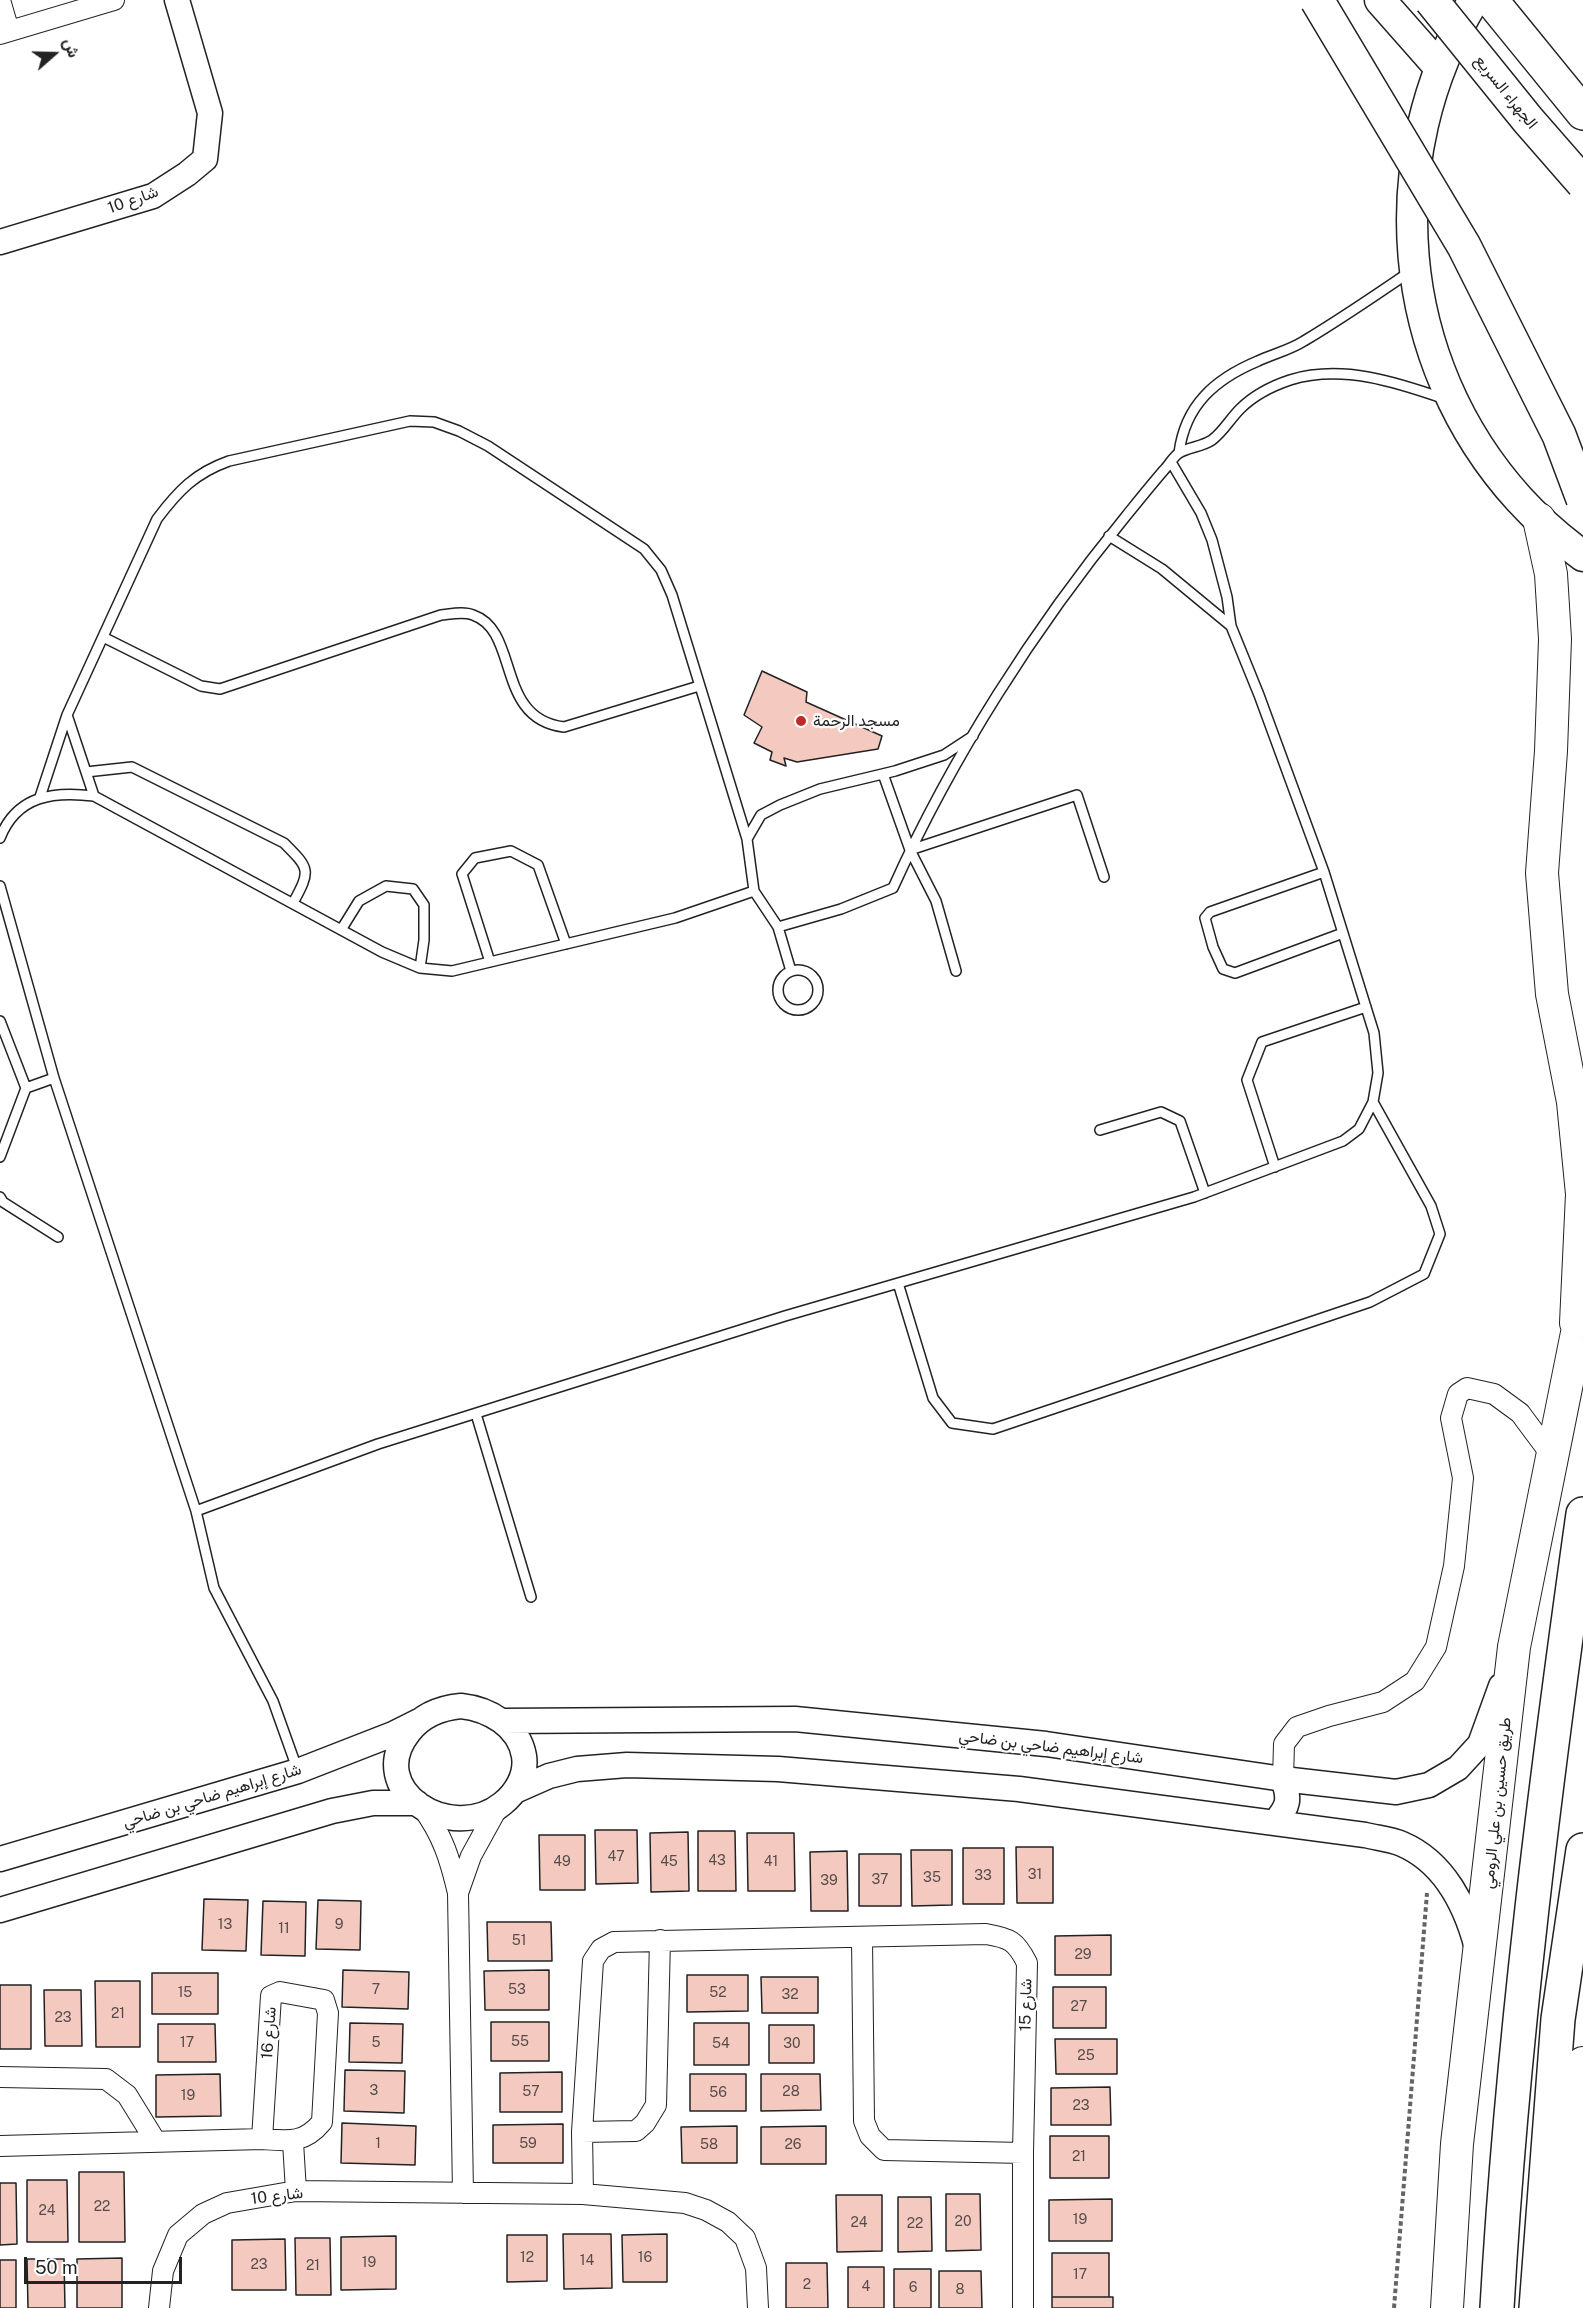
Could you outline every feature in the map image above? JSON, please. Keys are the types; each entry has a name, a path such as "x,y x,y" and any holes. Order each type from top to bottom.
{"highway":[{"path":"1317,0 1464,246 1559,435 1583,499"},
{"name":"الجهراء السريع","path":"1431,0 1528,120 1583,183"},
{"path":"1491,0 1583,113"},
{"name":"طريق حسين بن علي الرومي","path":"1447,2308 1457,2144 1514,1647 1580,1317 1582,1194 1573,1102 1552,994 1542,873 1551,751 1555,639 1551,574 1539,519"},
{"path":"1497,2308 1504,2185 1524,1973 1583,1514"},
{"path":"1536,2308 1558,2019 1583,1850"},
{"path":"1567,2308 1576,2222 1583,2063"}],"main road":[{"path":"1380,0 1440,68"},
{"path":"1474,0 1440,68 1426,108 1417,149 1411,210 1420,303 1428,337 1454,402 1483,453 1518,498 1583,556"}],"street":[{"path":"0,0 4,32 114,0"},
{"name":"شارع 10","path":"0,242 153,196 205,159 210,112 177,0"},
{"path":"1275,1822 1285,1810 1288,1794 1283,1779 1284,1744 1298,1727 1329,1716 1383,1702 1414,1681 1436,1647 1454,1566 1463,1478 1451,1418 1458,1394 1467,1388 1494,1394 1520,1413 1552,1456"},
{"name":"شارع إبراهيم ضاحي بن ضاحي","path":"502,1721 795,1719 1046,1744 1283,1779 1396,1792 1429,1785 1458,1768 1480,1744 1514,1647"},
{"path":"458,1893 471,1856 524,1770 525,1759 517,1738 502,1721 483,1710 461,1706 439,1710 419,1721 404,1738 396,1758 399,1781 437,1827 445,1846 458,1893 463,2193"},
{"name":"شارع إبراهيم ضاحي بن ضاحي","path":"0,1860 298,1771 419,1721"},
{"path":"0,1910 333,1811 374,1803 419,1805 443,1817 454,1819 477,1817 549,1776 577,1769 627,1765 778,1769 1019,1789 1275,1822 1365,1835 1401,1844 1430,1859 1452,1888 1471,1926 1479,1958"},
{"name":"شارع 15","path":"583,2194 582,2133 593,1962 601,1949 614,1942 660,1940 986,1935 1010,1940 1019,1948 1027,1963 1023,2308"},
{"path":"862,1938 864,2121 870,2136 884,2150 1023,2153"},
{"path":"582,2133 636,2131 645,2123 656,2105 660,1940"},
{"name":"شارع 16","path":"262,2139 271,1996 280,1992 324,2000 328,2013 322,2122 314,2132 293,2142"},
{"path":"0,2077 106,2079 127,2095 156,2142"},
{"path":"0,2146 262,2139 293,2142 296,2191"},
{"name":"شارع 10","path":"159,2308 162,2271 177,2235 203,2214 227,2203 296,2191 583,2194 685,2203 706,2210 728,2222 745,2238 756,2268 758,2308"}],"lane":[{"path":"778,927 841,909 893,888 910,850 974,736 1038,634 1109,536 1179,453 1181,439 1197,402 1235,372 1301,343 1415,268"},
{"path":"1179,453 1214,439 1241,408 1263,391 1290,380 1317,374 1345,373 1373,378 1400,384 1454,402"},
{"path":"40,796 67,715 157,519 173,498 195,477 229,461 410,420 434,422 459,431 488,446 644,549 662,570 672,595 747,839 754,891 778,927 791,971"},
{"path":"196,1511 378,1444 785,1316 1205,1193 1343,1141 1359,1129 1373,1102 1378,1073 1374,1033 1324,872 1231,626 1227,597 1212,540 1192,496 1172,462"},
{"path":"1109,536 1162,569 1231,626"},
{"path":"103,637 201,686 220,689 441,615 471,614 483,620 494,631 509,675 525,706 539,720 551,726 564,727 699,686"},
{"path":"67,715 94,796"},
{"path":"747,839 761,815 780,805 820,789 883,774 944,755 974,736"},
{"path":"86,772 132,767 284,843 304,863 305,881 293,903"},
{"path":"883,774 910,850 936,901 956,971"},
{"path":"0,838 3,829 19,809 40,796 71,793 94,796 382,952 420,968 452,971 675,918 754,891"},
{"path":"910,850 1077,795 1104,877"},
{"path":"490,962 462,873 475,858 510,851 538,865 566,944"},
{"path":"1324,872 1210,912 1205,918 1213,947 1223,969 1235,973 1343,933"},
{"path":"0,886 54,1078 196,1511 214,1588 273,1701 298,1771"},
{"path":"340,930 359,901 386,886 413,889 424,905 424,940 420,968"},
{"path":"802,970 812,975 818,985 817,997 810,1006 800,1010 789,1008 780,1000 778,989 782,978 791,971 802,970"},
{"path":"1275,1167 1247,1080 1262,1042 1366,1007"},
{"path":"0,1021 26,1088 0,1157"},
{"path":"26,1088 54,1078"},
{"path":"898,1283 933,1398 952,1424 993,1429 1370,1302 1424,1274 1440,1234 1431,1206 1373,1102"},
{"path":"1100,1130 1161,1112 1180,1121 1205,1193"},
{"path":"0,1197 3,1202 58,1237"},
{"path":"476,1414 531,1597"}],"path":[{"path":"1394,2308 1430,1859"}],"building":[{"name":"مسجد الرحمة","path":"762,671 807,692 806,702 882,736 878,749 797,762 784,758 786,766 770,760 772,752 754,743 762,727 744,715"},
{"path":"595,1830 637,1830 638,1883 596,1884"},
{"path":"698,1831 735,1831 736,1891 698,1891"},
{"path":"688,1832 689,1891 651,1892 650,1833"},
{"path":"747,1833 794,1833 795,1891 748,1891"},
{"path":"539,1835 585,1835 585,1890 540,1890"},
{"path":"1016,1847 1053,1847 1053,1903 1017,1903"},
{"path":"963,1848 1004,1848 1004,1904 963,1904"},
{"path":"911,1850 952,1850 952,1905 912,1906"},
{"path":"847,1851 848,1911 811,1911 810,1852"},
{"path":"859,1854 901,1854 901,1906 859,1906"},
{"path":"204,1899 248,1900 246,1951 202,1950"},
{"path":"318,1900 361,1901 360,1950 316,1949"},
{"path":"263,1901 306,1902 305,1956 261,1955"},
{"path":"487,1922 551,1922 552,1961 488,1961"},
{"path":"1111,1935 1111,1975 1055,1975 1055,1936"},
{"path":"343,1970 409,1972 408,2009 342,2007"},
{"path":"549,1970 549,2010 485,2010 484,1971"},
{"path":"152,1973 218,1973 218,2014 152,2014"},
{"path":"687,1975 748,1975 748,2011 687,2012"},
{"path":"761,1977 818,1977 818,2013 762,2013"},
{"path":"95,1981 140,1981 140,2047 96,2047"},
{"path":"0,1985 31,1985 31,2049 0,2049"},
{"path":"1053,1987 1106,1987 1106,2028 1053,2028"},
{"path":"44,1990 81,1990 82,2046 45,2046"},
{"path":"491,2022 549,2022 549,2061 491,2061"},
{"path":"350,2023 403,2024 402,2063 349,2062"},
{"path":"694,2023 749,2023 749,2065 694,2065"},
{"path":"158,2024 215,2024 216,2062 158,2062"},
{"path":"769,2025 814,2025 814,2063 769,2063"},
{"path":"1055,2039 1117,2039 1117,2074 1056,2074"},
{"path":"345,2070 405,2071 404,2113 344,2111"},
{"path":"562,2072 562,2112 500,2112 500,2073"},
{"path":"220,2074 221,2116 156,2117 156,2075"},
{"path":"690,2074 746,2074 746,2111 690,2111"},
{"path":"761,2074 820,2074 821,2110 761,2111"},
{"path":"1110,2087 1111,2125 1051,2125 1051,2088"},
{"path":"342,2123 416,2126 415,2165 341,2163"},
{"path":"563,2124 563,2163 493,2163 493,2125"},
{"path":"737,2126 737,2163 682,2163 681,2127"},
{"path":"826,2126 826,2164 761,2164 761,2127"},
{"path":"1050,2136 1109,2136 1109,2178 1050,2178"},
{"path":"79,2172 124,2172 125,2242 79,2242"},
{"path":"27,2180 67,2180 68,2242 27,2242"},
{"path":"0,2183 16,2183 17,2244 0,2245"},
{"path":"946,2194 980,2194 981,2250 946,2251"},
{"path":"836,2195 882,2195 882,2251 837,2252"},
{"path":"898,2197 931,2197 932,2251 898,2252"},
{"path":"1112,2199 1112,2241 1049,2241 1049,2200"},
{"path":"563,2234 611,2234 612,2288 564,2289"},
{"path":"667,2234 667,2282 623,2282 622,2235"},
{"path":"507,2235 547,2235 547,2281 507,2282"},
{"path":"396,2236 396,2289 341,2290 341,2237"},
{"path":"295,2238 330,2238 331,2295 296,2295"},
{"path":"285,2239 286,2290 232,2290 232,2240"},
{"path":"1052,2253 1109,2253 1109,2297 1052,2297"},
{"path":"122,2258 122,2308 77,2308 77,2259"},
{"path":"27,2259 64,2259 65,2308 28,2308"},
{"path":"0,2260 16,2260 16,2308 0,2308"},
{"path":"786,2263 827,2263 828,2308 786,2308"},
{"path":"848,2267 884,2267 884,2308 848,2308"},
{"path":"894,2269 931,2269 931,2308 894,2308"},
{"path":"939,2271 981,2271 982,2308 939,2308"},
{"path":"1052,2297 1113,2297 1113,2308 1052,2308"}],"place":[{"name":"مسجد الرحمة","path":"801,721"}]}
